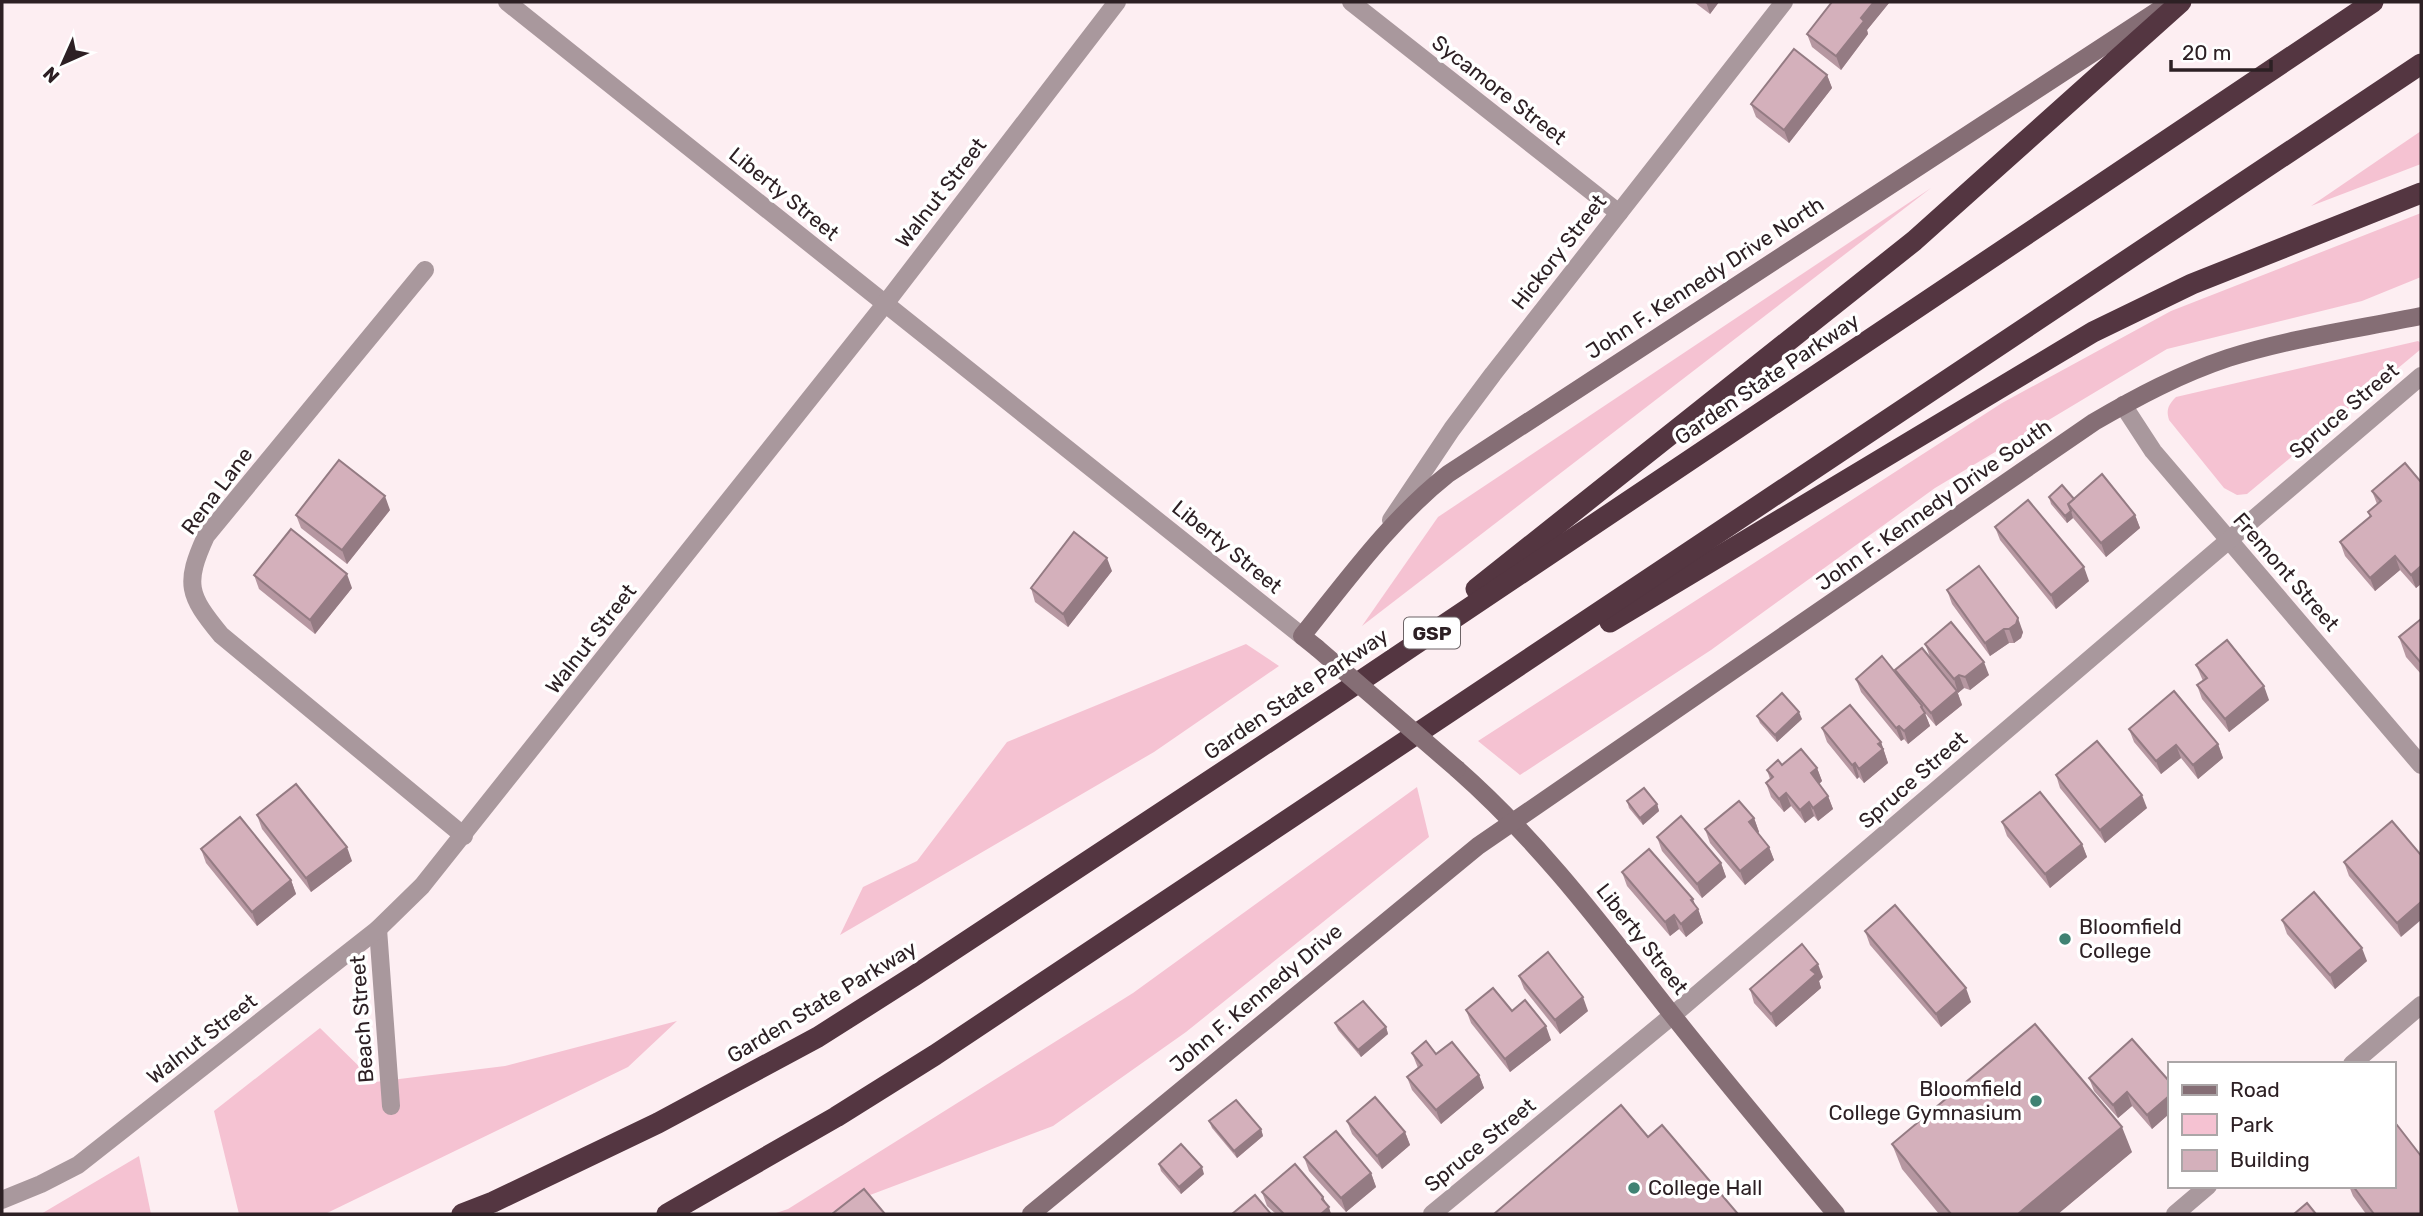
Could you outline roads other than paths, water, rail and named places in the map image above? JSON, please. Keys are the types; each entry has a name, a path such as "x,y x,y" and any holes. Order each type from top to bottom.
{"highway":[{"path":"1350,688 1914,241 2182,2"},
{"name":"Garden State Parkway","path":"462,1214 493,1202 658,1123 818,1037 964,944 1350,688 2373,2"},
{"path":"667,1214 824,1124 935,1055 2421,64"},
{"path":"1383,758 2092,332 2192,284 2421,193"}],"main road":[{"name":"John F. Kennedy Drive North","path":"1302,636 1380,539 1423,494 1471,457 2171,2"},
{"name":"John F. Kennedy Drive South","path":"1514,822 2082,430 2123,405 2172,380 2228,358 2421,316"},
{"name":"Liberty Street","path":"1302,636 1457,769 1514,822 1576,891 1673,1015 1836,1214"},
{"name":"John F. Kennedy Drive","path":"1031,1214 1455,864 1514,822"}],"street":[{"name":"Liberty Street","path":"507,2 1302,636"},
{"name":"Walnut Street","path":"2,1200 78,1165 378,929 422,886 885,304 1117,2"},
{"name":"Sycamore Street","path":"1351,2 1619,213"},
{"name":"Hickory Street","path":"1380,539 1471,402 1784,2"},
{"name":"Rena Lane","path":"425,270 206,536 194,562 191,587 201,610 221,635 464,836"},
{"name":"Spruce Street","path":"1432,1214 1673,1015 2421,376"},
{"name":"Fremont Street","path":"2123,405 2141,437 2421,765"},
{"name":"Beach Street","path":"378,929 391,1106"},
{"path":"2354,1062 2421,1005"},
{"path":"2175,1214 2206,1188"}],"place":[{"name":"Bloomfield College","path":"2065,939"},
{"name":"Bloomfield College Gymnasium","path":"2036,1101"},
{"name":"College Hall","path":"1634,1188"}]}
